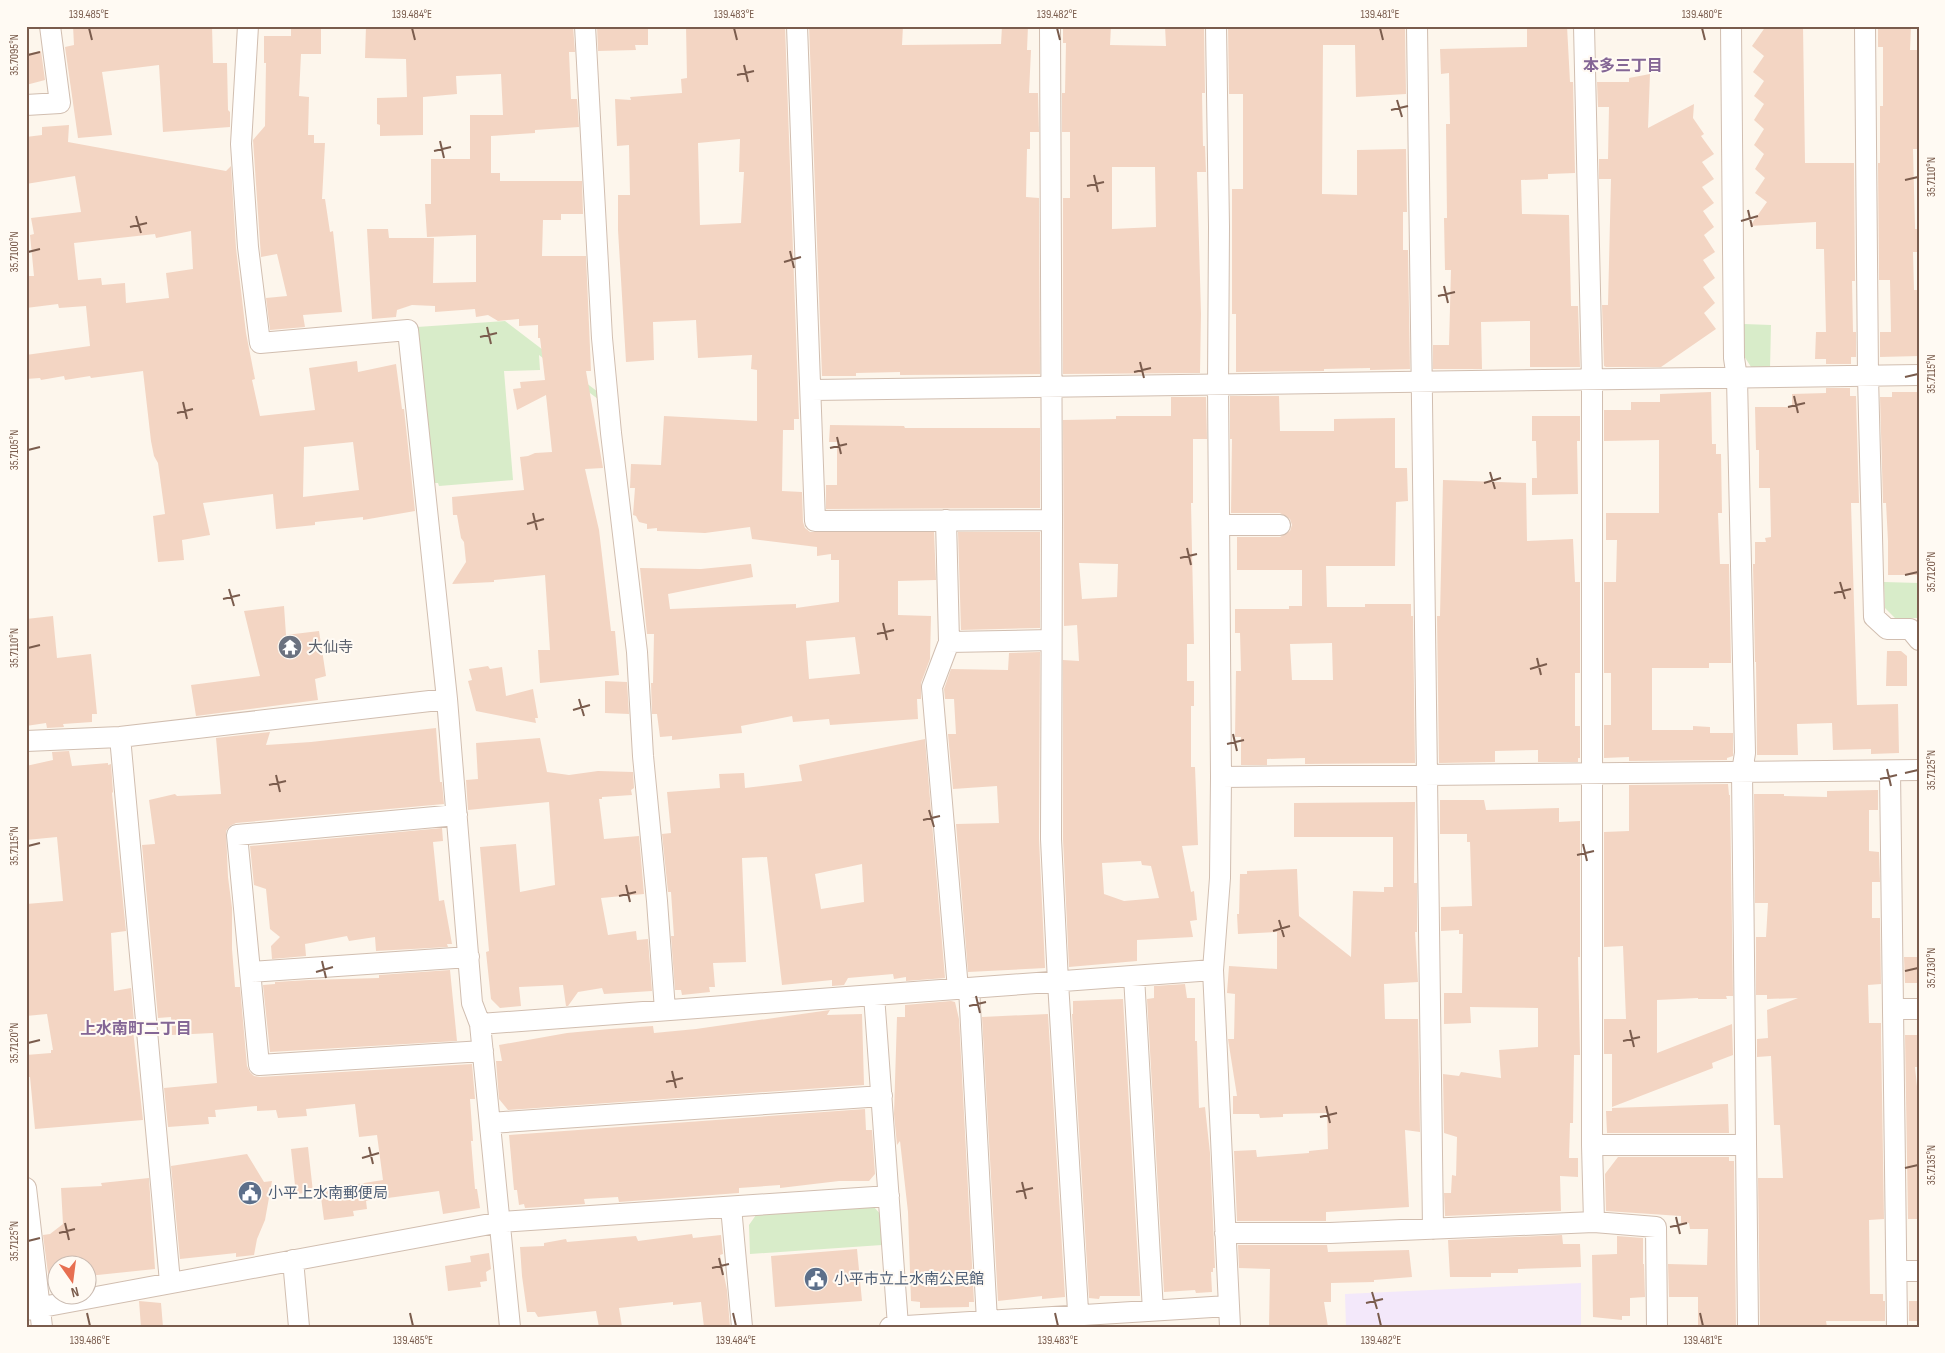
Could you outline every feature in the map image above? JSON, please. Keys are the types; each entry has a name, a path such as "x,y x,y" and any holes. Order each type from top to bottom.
{"street":[{"path":"26,105 60,103 50,26"},
{"path":"248,26 241,144 248,247 260,343 408,330 446,699 472,1003 480,1024 510,1327"},
{"path":"585,26 602,338 611,433 637,652 643,756 658,901 665,1010"},
{"path":"796,26 816,521 1052,520"},
{"path":"1050,26 1052,386 1051,839 1079,1321"},
{"path":"1216,26 1219,227 1218,385 1221,777 1220,878 1213,970 1230,1327"},
{"path":"1417,26 1432,1229"},
{"path":"1584,26 1592,379 1592,1144 1594,1222"},
{"path":"1731,26 1734,358 1737,378 1744,753 1742,772 1748,1327"},
{"path":"1865,26 1868,376 1874,616 1887,629 1910,629 1919,640"},
{"path":"812,390 1919,375"},
{"path":"946,520 948,642 932,687 964,989 988,1320"},
{"path":"1220,525 1280,525"},
{"path":"948,642 1051,640"},
{"path":"26,742 120,737 446,699"},
{"path":"120,737 170,1282"},
{"path":"1221,777 1919,770"},
{"path":"1890,771 1897,1327"},
{"path":"457,815 237,835 259,1065 483,1051"},
{"path":"251,972 469,958"},
{"path":"480,1024 1213,970"},
{"path":"1134,976 1145,1316"},
{"path":"874,995 898,1326"},
{"path":"1893,1009 1919,1009"},
{"path":"490,1123 882,1096"},
{"path":"1592,1144 1746,1145"},
{"path":"27,1193 36,1315 170,1282 501,1222 889,1196"},
{"path":"731,1207 742,1327"},
{"path":"1225,1233 1330,1233 1594,1222 1656,1227 1658,1327"},
{"path":"293,1260 299,1327"},
{"path":"1897,1271 1919,1271"},
{"path":"890,1327 988,1320 1079,1321 1145,1316 1228,1306"}],"shaded area":[{"path":"1581,1283 1581,1327 1346,1327 1345,1294"}],"green space":[{"path":"505,321 598,392 598,399 539,355 540,370 504,371 513,480 439,486 438,483 433,483 417,327"},
{"path":"1744,324 1771,325 1770,369 1753,370 1744,356"},
{"path":"1884,582 1919,583 1919,618 1895,618 1885,608"},
{"path":"874,1207 882,1216 882,1245 750,1254 749,1225 756,1215"}],"building":[{"path":"73,26 212,26 213,63 227,63 230,127 163,132 159,65 102,72 112,135 78,138 65,47 74,45"},
{"path":"366,26 573,26 575,52 569,52 571,99 577,99 579,127 491,136 491,173 500,173 500,181 582,181 583,214 561,214 561,220 543,220 542,256 586,256 591,371 586,371 603,468 585,469 599,530 611,631 615,631 619,675 540,683 538,650 550,650 545,575 494,580 494,582 452,584 466,562 464,542 461,538 457,515 453,515 452,497 524,490 520,457 535,453 552,452 546,395 517,410 513,389 521,388 520,382 545,380 540,338 538,338 538,325 519,326 519,319 498,321 488,315 476,317 475,309 435,312 435,306 412,305 397,310 396,317 372,319 367,229 388,229 389,238 434,238 433,283 476,282 476,235 427,237 425,204 431,204 431,159 470,159 470,115 503,115 501,74 456,76 457,94 423,97 423,135 380,136 380,125 377,124 377,98 407,97 406,59 365,58"},
{"path":"597,26 648,26 648,45 635,45 636,50 598,51"},
{"path":"686,26 785,26 799,419 794,419 794,430 783,430 782,491 802,492 803,522 805,528 810,532 934,532 936,580 898,581 898,615 931,616 930,659 921,683 921,699 917,699 918,719 830,725 829,719 793,722 792,716 741,726 742,733 672,740 672,736 660,737 657,714 652,714 651,683 653,683 654,634 647,634 640,568 701,569 751,564 753,577 668,594 670,609 796,604 796,608 839,602 839,560 831,560 831,554 817,556 817,547 752,539 750,527 705,533 657,531 657,528 647,529 647,524 639,522 636,516 633,515 635,488 630,488 631,464 661,465 664,416 757,421 757,370 751,369 752,355 698,358 696,320 653,322 654,360 626,362 618,230 618,195 630,195 629,145 617,146 615,99 631,100 630,97 682,93 681,79 687,78","holes":["740,139 739,172 744,172 741,223 700,225 698,143","855,637 860,674 809,679 806,641"]},
{"path":"809,26 903,26 902,45 1001,44 1002,26 1028,26 1027,50 1031,50 1029,93 1038,93 1039,132 1030,132 1030,149 1027,149 1026,197 1039,198 1040,374 900,375 900,372 856,373 856,376 822,376"},
{"path":"1063,26 1111,26 1110,45 1166,46 1165,26 1204,26 1205,93 1202,93 1203,146 1205,146 1206,172 1197,172 1201,314 1200,373 1063,374 1063,198 1070,198 1070,132 1062,132 1062,93 1065,93 1066,43 1063,43","holes":["1112,167 1155,167 1156,227 1112,229"]},
{"path":"1228,26 1405,26 1406,94 1356,97 1355,45 1323,45 1322,194 1357,195 1357,150 1406,149 1407,212 1403,212 1403,250 1408,250 1410,369 1370,370 1370,368 1324,369 1324,371 1236,372 1236,314 1232,314 1232,189 1243,189 1243,94 1229,94"},
{"path":"1527,26 1567,26 1570,82 1573,82 1575,173 1548,174 1548,179 1521,180 1522,214 1569,215 1571,306 1578,306 1580,367 1530,367 1530,321 1481,322 1482,369 1433,369 1433,345 1449,345 1451,270 1445,270 1444,218 1447,218 1446,124 1450,124 1449,73 1441,74 1440,49 1527,47"},
{"path":"1766,26 1803,26 1805,163 1854,163 1855,281 1852,281 1853,332 1856,332 1856,357 1851,357 1851,364 1826,364 1826,359 1815,359 1816,332 1826,332 1824,249 1816,249 1816,222 1750,226 1767,202 1755,193 1765,178 1755,169 1764,154 1754,145 1764,129 1754,120 1764,104 1754,96 1764,81 1753,72 1764,56 1752,46"},
{"path":"1878,26 1911,26 1910,50 1919,50 1919,149 1913,149 1915,229 1918,229 1918,252 1913,252 1914,290 1918,290 1919,356 1880,357 1880,332 1891,332 1890,280 1879,280 1878,163 1880,163 1880,106 1883,106 1883,47 1878,47"},
{"path":"291,27 321,27 321,54 301,54 299,96 309,97 308,135 314,135 314,143 325,143 322,199 325,199 330,232 333,231 342,312 303,315 305,327 270,330 266,298 287,296 277,254 261,257 253,140 265,126 266,63 264,63 264,36 291,36"},
{"path":"41,51 45,80 26,85 26,54"},
{"path":"1650,74 1648,128 1694,104 1693,118 1704,134 1701,136 1714,154 1702,162 1714,179 1702,187 1714,203 1703,211 1714,227 1704,235 1715,252 1703,260 1715,278 1703,287 1715,303 1704,313 1716,329 1661,367 1606,367 1604,366 1602,305 1608,305 1611,179 1599,179 1599,159 1608,159 1609,107 1598,107 1597,82 1629,82 1629,78"},
{"path":"69,125 68,142 226,171 231,166 236,248 246,333 255,379 252,380 260,416 315,410 309,368 357,361 358,372 396,364 402,409 404,409 415,511 363,520 363,517 315,522 315,525 276,529 273,494 203,503 210,535 182,540 184,560 158,562 153,516 165,514 158,463 154,456 151,441 143,371 65,380 64,376 41,380 40,378 26,379 26,355 90,346 86,306 59,308 58,304 26,308 26,276 34,276 30,235 34,234 31,218 81,212 75,176 26,184 26,137 42,135 42,127","holes":["191,231 193,269 166,273 169,298 126,303 125,283 102,285 101,278 78,280 74,243 155,234 156,238","353,442 359,490 303,497 304,447"]},
{"path":"1826,388 1850,388 1850,396 1856,396 1859,503 1851,503 1857,705 1898,704 1899,753 1871,754 1871,749 1833,750 1832,723 1797,724 1798,755 1757,755 1753,564 1755,564 1755,542 1766,542 1765,538 1771,537 1770,488 1759,488 1759,450 1756,450 1755,407 1792,407 1792,394 1826,393"},
{"path":"1711,392 1712,444 1716,444 1716,454 1721,454 1722,513 1718,513 1720,564 1729,564 1731,663 1709,663 1709,668 1652,668 1652,730 1693,730 1693,726 1710,727 1710,733 1733,733 1733,756 1727,758 1727,760 1629,761 1629,757 1604,758 1604,725 1611,725 1611,673 1604,673 1604,582 1616,582 1617,540 1606,540 1606,513 1659,513 1659,440 1604,441 1604,410 1631,410 1631,402 1660,402 1660,394"},
{"path":"1892,392 1919,392 1919,575 1888,575 1886,503 1883,503 1880,397 1892,397"},
{"path":"1230,396 1279,396 1280,431 1334,431 1334,419 1395,418 1395,468 1407,468 1408,501 1396,502 1395,566 1326,566 1327,607 1365,607 1365,604 1411,604 1411,616 1413,616 1415,763 1305,764 1305,758 1267,759 1267,765 1241,765 1241,737 1235,737 1236,671 1241,671 1240,633 1235,633 1235,609 1289,609 1289,606 1302,606 1302,570 1237,570 1237,537 1280,537 1290,531 1292,525 1290,519 1280,513 1231,513 1232,439 1230,439","holes":["1332,643 1333,680 1292,680 1290,644"]},
{"path":"1171,397 1206,397 1207,439 1193,439 1193,503 1191,503 1194,644 1187,644 1187,681 1194,681 1194,706 1191,706 1191,767 1195,767 1198,845 1182,846 1191,892 1194,891 1197,920 1190,921 1193,937 1137,940 1137,961 1069,967 1063,839 1063,660 1079,661 1077,625 1064,626 1063,420 1116,419 1116,416 1171,416","holes":["1079,563 1118,564 1117,597 1082,599","1141,861 1142,865 1151,866 1159,898 1124,901 1104,894 1102,863"]},
{"path":"1532,416 1580,416 1580,441 1577,441 1578,494 1532,495 1532,478 1537,478 1536,441 1532,441"},
{"path":"830,425 904,426 905,428 1040,428 1040,508 826,509 826,485 837,485 837,442 829,442"},
{"path":"1443,480 1526,483 1527,541 1573,539 1575,582 1580,582 1580,673 1575,673 1575,726 1580,726 1580,758 1578,758 1578,762 1538,762 1538,750 1495,751 1495,762 1439,763 1437,616 1440,616"},
{"path":"958,532 1040,532 1040,628 961,630"},
{"path":"284,606 286,635 319,631 326,676 315,679 318,700 196,716 191,685 260,676 244,611"},
{"path":"53,616 57,658 91,654 97,714 92,714 92,722 63,724 64,727 47,728 46,723 26,726 26,619"},
{"path":"1887,651 1901,651 1907,656 1907,686 1886,686"},
{"path":"1040,652 1039,839 1045,968 968,972 956,824 999,823 997,786 953,789 948,734 956,734 954,699 945,699 944,689 951,669 1008,670 1009,653"},
{"path":"488,666 490,669 502,667 506,696 533,689 538,718 535,718 536,723 476,711 468,681 472,680 469,669"},
{"path":"605,681 627,682 629,714 605,713"},
{"path":"436,728 440,782 442,782 444,804 236,823 226,831 228,877 232,908 232,949 235,987 240,987 247,1066 254,1076 472,1064 475,1099 470,1099 473,1141 471,1141 475,1189 477,1189 480,1208 443,1214 439,1191 366,1201 367,1209 353,1211 354,1216 324,1220 320,1190 383,1180 377,1135 359,1137 355,1104 306,1109 307,1116 278,1118 276,1110 257,1111 257,1106 215,1110 216,1117 208,1117 209,1124 168,1127 164,1088 217,1083 213,1033 172,1035 171,1017 158,1018 142,845 155,844 149,800 175,794 177,796 221,794 216,738 270,732 266,745"},
{"path":"540,738 547,772 569,775 598,771 633,772 634,788 631,790 632,795 602,797 602,799 599,799 604,839 639,836 644,894 601,898 608,935 636,931 637,940 648,939 652,991 604,994 602,988 578,992 568,1006 566,1006 563,985 519,987 521,1006 500,1008 491,999 486,952 489,951 480,847 516,844 520,892 555,885 549,802 468,810 466,780 478,779 476,743"},
{"path":"925,739 945,978 906,981 906,977 894,979 893,974 848,978 844,985 832,986 832,980 782,985 767,857 742,858 746,962 713,963 715,987 709,987 710,992 682,995 681,990 675,990 671,936 674,936 671,892 668,892 662,834 671,833 667,792 720,788 719,774 744,773 745,788 802,781 799,765","holes":["862,864 864,902 821,909 815,874"]},
{"path":"69,751 72,766 111,764 112,793 126,931 111,933 114,991 131,988 134,1021 132,1021 143,1120 35,1129 30,1077 26,1077 26,1055 51,1053 51,1050 53,1050 47,1014 26,1016 26,904 63,901 57,837 26,840 26,766 53,760 52,752"},
{"path":"1728,784 1730,795 1733,996 1726,996 1727,999 1657,1000 1657,1053 1732,1024 1733,1055 1712,1063 1713,1068 1612,1107 1612,1054 1604,1054 1604,1019 1626,1019 1623,946 1604,947 1604,832 1629,831 1629,785"},
{"path":"1878,790 1878,810 1869,810 1869,851 1879,852 1880,882 1872,882 1872,918 1880,918 1881,984 1868,985 1869,1023 1881,1023 1884,1219 1869,1220 1870,1294 1883,1294 1885,1321 1826,1321 1827,1327 1760,1327 1758,1178 1783,1178 1780,1125 1774,1125 1771,1056 1757,1057 1757,1039 1768,1038 1767,1010 1798,998 1767,999 1767,995 1756,995 1756,937 1766,937 1768,903 1755,903 1754,794 1827,797 1827,791"},
{"path":"1440,800 1484,800 1486,810 1559,808 1559,822 1580,821 1580,957 1578,957 1580,1055 1574,1055 1573,1123 1570,1123 1569,1158 1578,1158 1578,1177 1560,1176 1561,1211 1445,1216 1444,1193 1451,1193 1452,1175 1456,1176 1457,1137 1444,1133 1443,1074 1459,1076 1461,1072 1501,1078 1499,1050 1538,1047 1538,1008 1470,1007 1471,1023 1444,1024 1444,993 1462,993 1463,934 1459,934 1459,930 1441,931 1441,907 1472,906 1470,842 1467,842 1467,834 1440,834"},
{"path":"1415,802 1414,883 1417,883 1417,932 1415,932 1418,982 1384,984 1385,1019 1418,1019 1420,1132 1405,1130 1409,1207 1326,1212 1326,1221 1237,1221 1234,1151 1256,1150 1257,1157 1309,1153 1309,1151 1328,1149 1327,1113 1283,1114 1283,1117 1260,1118 1259,1114 1233,1114 1233,1096 1237,1096 1228,1039 1234,1039 1235,994 1227,993 1229,966 1277,969 1277,932 1238,934 1237,914 1239,914 1240,874 1247,874 1247,871 1297,869 1299,916 1351,957 1353,891 1384,892 1384,887 1393,887 1393,837 1294,837 1294,803"},
{"path":"442,828 443,841 433,842 439,901 444,900 452,944 447,944 448,947 376,951 375,937 349,941 347,936 305,944 306,956 272,959 271,946 280,937 270,929 266,889 254,885 250,846"},
{"path":"1904,957 1919,957 1919,983 1905,983"},
{"path":"450,970 457,1041 270,1052 263,985 275,984 275,982 379,978 379,975"},
{"path":"1185,984 1187,998 1195,998 1195,1041 1197,1041 1199,1108 1205,1107 1210,1153 1215,1268 1211,1272 1212,1292 1196,1293 1195,1290 1164,1292 1147,999 1154,998 1154,986"},
{"path":"1123,999 1140,1296 1100,1296 1099,1299 1089,1298 1072,1014 1073,1001"},
{"path":"955,1002 959,1019 974,1302 969,1302 969,1307 920,1308 920,1302 911,1301 908,1212 900,1141 897,1145 894,1114 897,1017 905,1017 905,1005"},
{"path":"830,1010 827,1015 862,1014 864,1085 508,1110 499,1099 496,1061 502,1061 499,1045 567,1033 610,1029 653,1026 654,1033 696,1029"},
{"path":"1048,1014 1065,1297 1042,1299 1042,1296 998,1301 982,1017"},
{"path":"1905,1035 1919,1035 1919,1067 1915,1067 1919,1106 1919,1219 1908,1219"},
{"path":"1728,1104 1729,1133 1607,1133 1606,1111 1612,1111 1612,1108"},
{"path":"865,1109 866,1130 872,1130 875,1174 869,1181 839,1181 780,1188 780,1185 739,1188 739,1193 619,1202 618,1197 584,1199 585,1204 525,1208 524,1204 519,1205 517,1190 514,1190 509,1135"},
{"path":"308,1147 313,1192 296,1194 291,1149"},
{"path":"247,1154 264,1182 272,1181 265,1220 257,1239 254,1255 236,1257 236,1253 180,1259 171,1166"},
{"path":"1618,1157 1729,1157 1729,1161 1734,1161 1736,1327 1698,1327 1698,1297 1669,1297 1668,1264 1707,1265 1708,1229 1690,1229 1689,1223 1681,1223 1681,1216 1606,1211 1605,1174"},
{"path":"149,1178 155,1269 98,1275 98,1256 48,1256 48,1273 43,1235 50,1234 63,1224 61,1188 102,1186 101,1183"},
{"path":"692,1234 693,1238 721,1235 723,1254 720,1255 727,1290 730,1327 704,1327 701,1302 673,1305 673,1302 619,1308 622,1327 599,1327 596,1311 538,1317 535,1312 527,1312 520,1247 544,1246 544,1243 566,1239 567,1242 636,1236 638,1241"},
{"path":"1562,1235 1563,1244 1580,1244 1581,1267 1518,1269 1518,1273 1491,1273 1491,1277 1450,1277 1448,1240"},
{"path":"1617,1236 1643,1238 1645,1297 1630,1298 1630,1316 1622,1316 1622,1320 1593,1317 1592,1255 1617,1254"},
{"path":"1238,1245 1327,1245 1328,1252 1409,1250 1412,1277 1374,1280 1374,1282 1331,1283 1331,1302 1324,1302 1328,1327 1269,1327 1270,1269 1239,1268"},
{"name":"小平市立上水南公民館","path":"857,1249 862,1301 775,1307 771,1256"},
{"path":"489,1253 491,1269 486,1272 487,1281 480,1282 481,1287 448,1291 445,1266 471,1262 470,1256"},
{"path":"139,1301 161,1303 163,1327 141,1327"},
{"path":"1909,1301 1919,1301 1919,1321 1909,1321"}],"place":[{"name":"大仙寺","path":"290,647"},
{"name":"小平上水南郵便局","path":"250,1193"},
{"name":"小平市立上水南公民館","path":"816,1279"}],"district":[{"name":"本多三丁目","path":"1623,66"},
{"name":"上水南町二丁目","path":"136,1029"}]}
